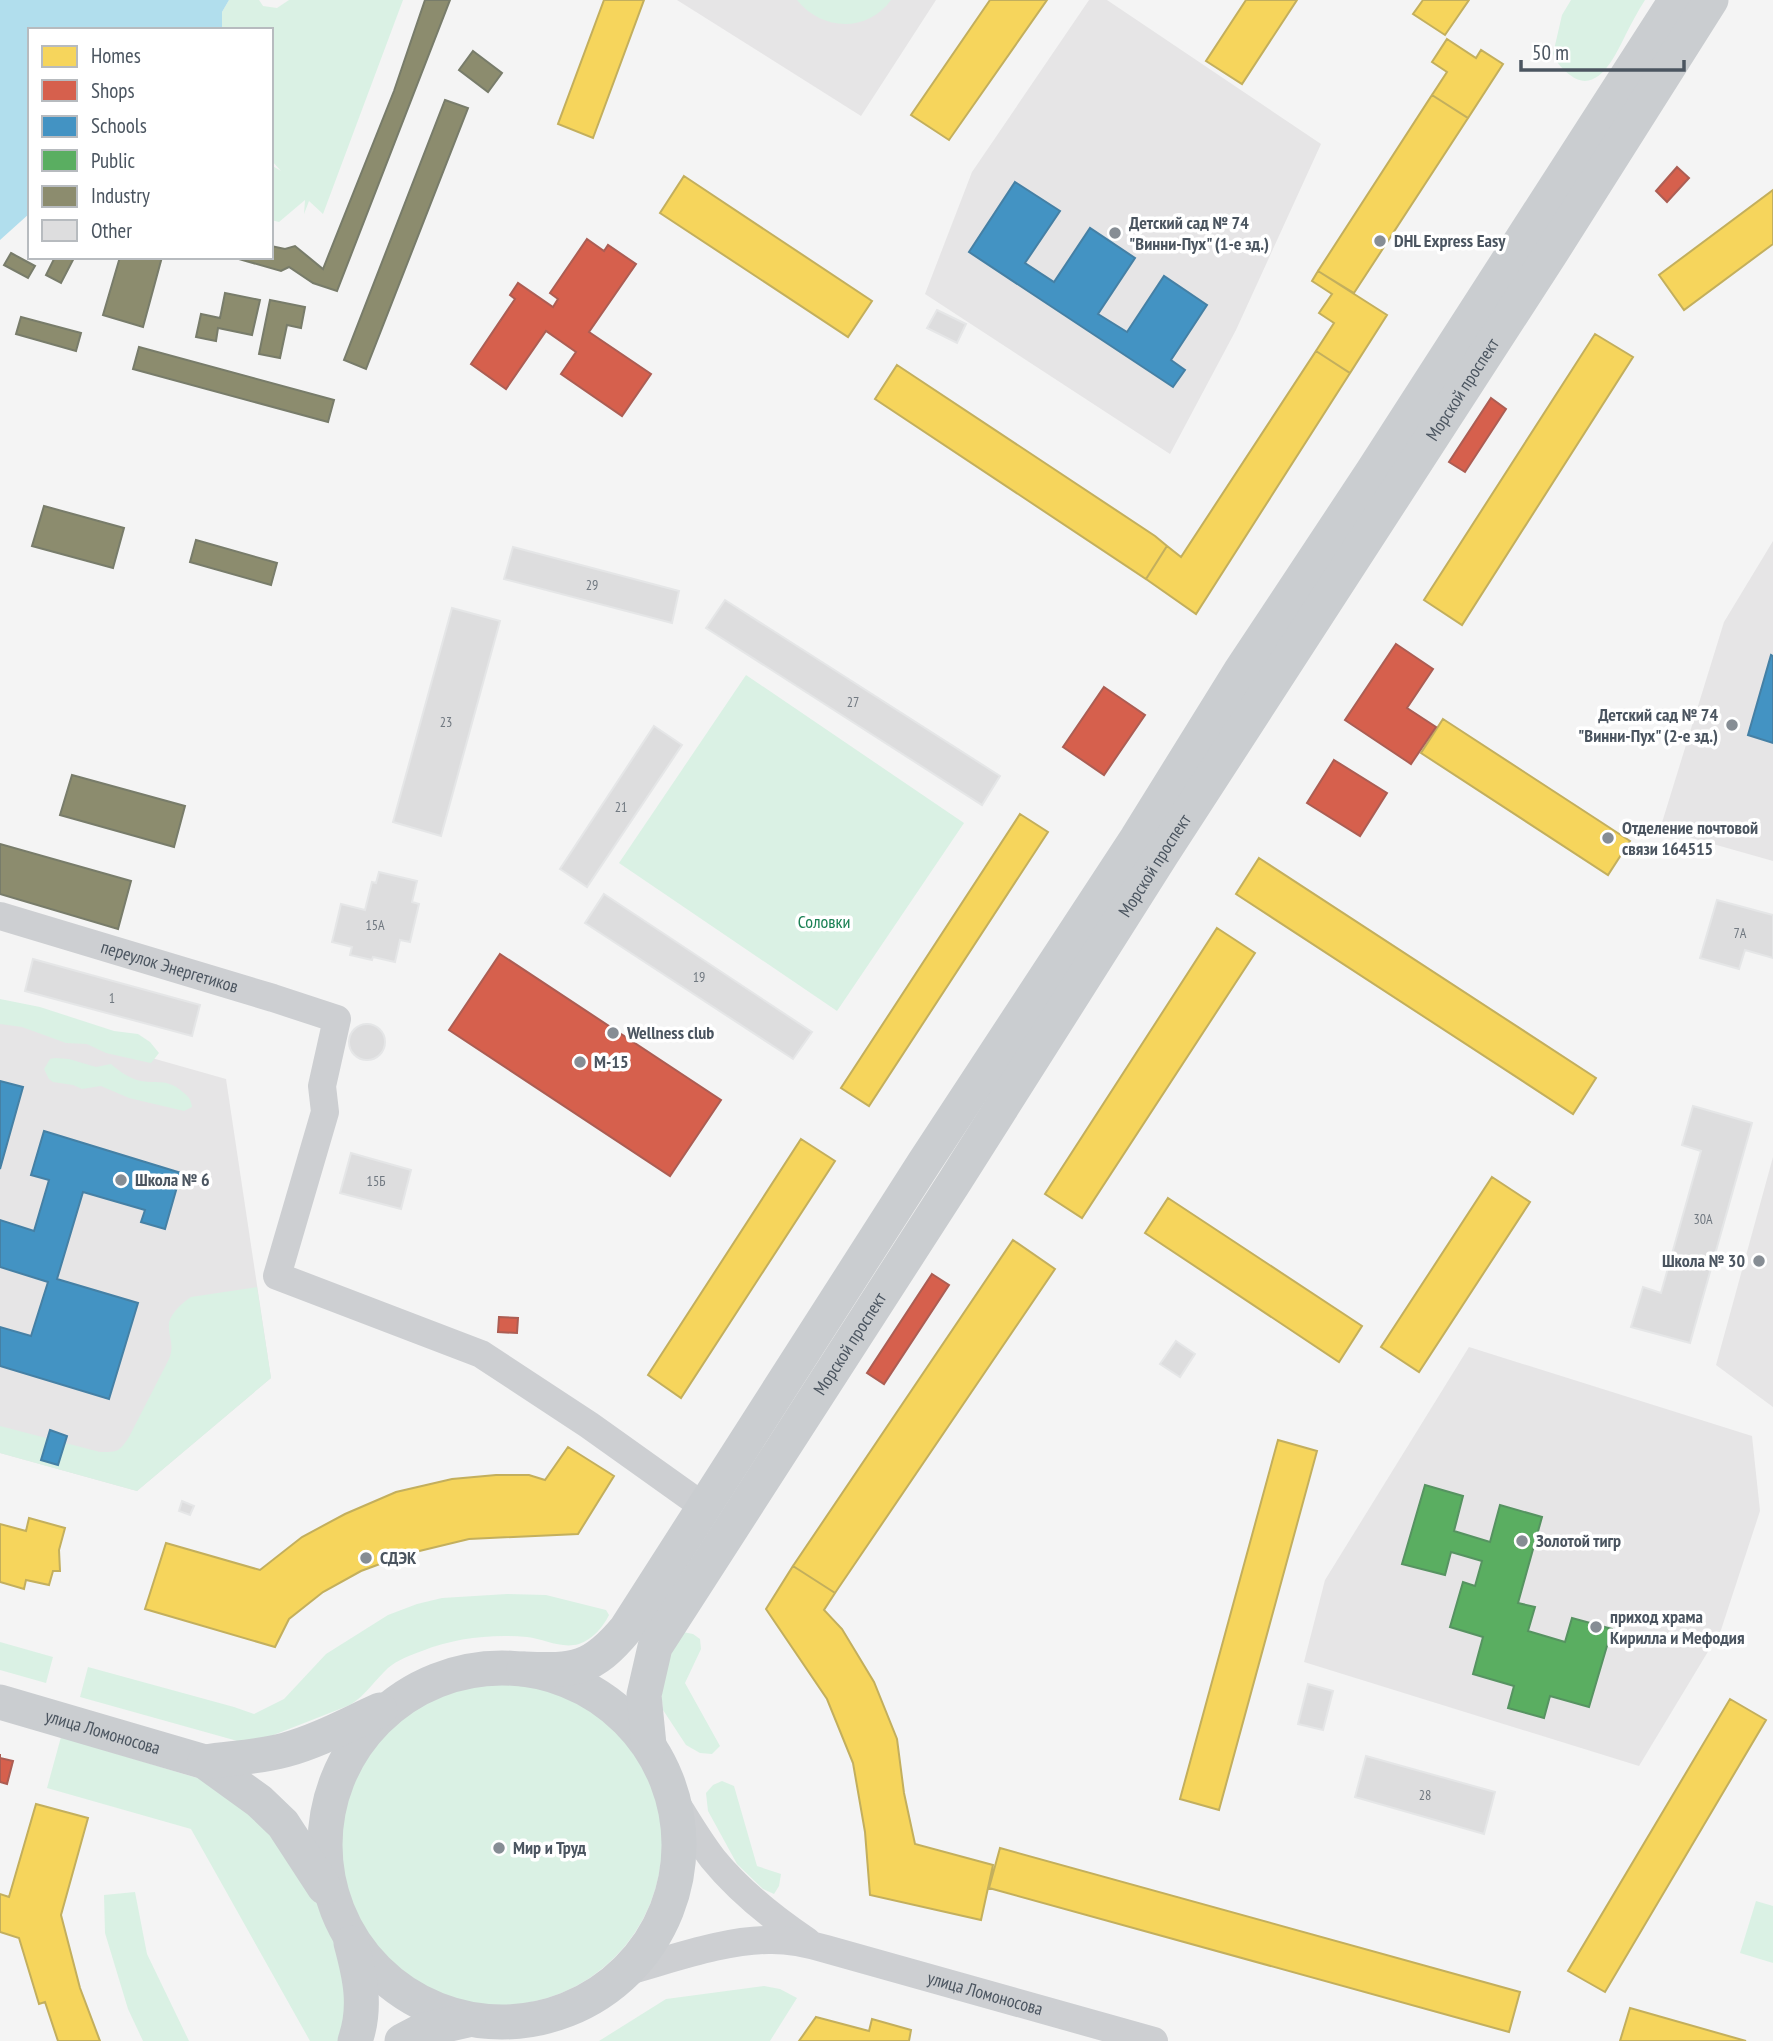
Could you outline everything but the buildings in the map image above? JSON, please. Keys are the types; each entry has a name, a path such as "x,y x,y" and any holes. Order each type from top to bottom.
{"main road":[{"name":"Морской проспект","path":"1255,680 1396,435 1676,0"},
{"name":"Морской проспект","path":"649,1745 644,1695 655,1647 733,1527 1149,846 1255,680 1521,300 1711,0"},
{"name":"Морской проспект","path":"524,1669 562,1670 578,1667 606,1651 626,1629 932,1151 1149,846"},
{"path":"704,1507 733,1527"},
{"path":"494,1667 524,1669 560,1677 589,1690 608,1703 626,1718 656,1757 674,1800 679,1828 680,1849 672,1896 655,1935 628,1971 589,2000 551,2016 513,2022 471,2020 449,2014 414,1999 384,1978 365,1958 350,1936 334,1902 283,1824 259,1801 205,1762 286,1750 318,1738 396,1702 422,1686 454,1674 494,1667"},
{"name":"улица Ломоносова","path":"0,1702 205,1762"},
{"path":"334,1902 324,1853 331,1796 352,1749 372,1724 396,1702"},
{"path":"350,1936 363,2001 355,2041"},
{"path":"402,2041 423,2030 471,2020"}],"street":[{"name":"переулок Энергетиков","path":"0,916 337,1019 322,1086 325,1112 277,1276 481,1354 589,1425 704,1507"},
{"path":"674,1800 702,1844 730,1877 783,1925 816,1946"},
{"path":"628,1971 748,1941 774,1939 816,1946"},
{"name":"улица Ломоносова","path":"816,1946 1154,2041"}],"shaded area":[{"path":"677,0 936,0 861,116"},
{"name":"Детский сад № 74 \"Винни-Пух\" (1-е зд.)","path":"1089,0 1107,0 1321,144 1236,330 1170,454 925,294 972,172"},
{"name":"Детский сад № 74 \"Винни-Пух\" (2-е зд.)","path":"1773,541 1773,861 1660,829 1724,622"},
{"name":"Школа № 6","path":"0,1015 226,1079 271,1378 137,1491 0,1453"},
{"name":"Школа № 30","path":"1773,1157 1773,1407 1716,1365"},
{"path":"1469,1347 1752,1436 1760,1511 1721,1630 1639,1766 1304,1662 1325,1580"}],"green space":[{"path":"229,0 259,0 263,6 277,8 289,0 403,0 323,214 309,201 304,214 305,200 279,222 273,220 273,166 281,171 273,162 273,28 222,28 222,12"},
{"path":"797,0 891,0 870,18 844,24 819,18"},
{"path":"1571,0 1645,0 1612,61 1598,76 1589,80 1580,80 1570,75 1560,66 1553,54 1562,15"},
{"name":"Соловки","path":"746,675 964,823 837,1011 619,863"},
{"path":"0,999 40,1007 114,1031 138,1034 150,1042 159,1053 151,1063 106,1053 87,1044 66,1043 22,1027 0,1024"},
{"path":"50,1059 96,1067 111,1064 137,1080 168,1083 187,1096 192,1107 184,1111 129,1098 101,1086 82,1089 53,1082 44,1069"},
{"path":"257,1287 271,1378 137,1491 0,1453 0,1426 100,1452 118,1450 129,1437 169,1359 169,1324 177,1309 191,1297"},
{"path":"507,1594 546,1595 606,1610 609,1615 593,1636 579,1644 559,1645 527,1637 500,1636 460,1640 435,1647 392,1665 350,1705 271,1736 241,1742 80,1697 88,1667 254,1714 284,1699 326,1654 388,1615 442,1598"},
{"path":"683,1632 700,1639 701,1649 685,1683 720,1746 712,1754 700,1753 686,1745 663,1710 658,1659"},
{"path":"0,1642 53,1657 46,1683 0,1670"},
{"path":"484,1681 516,1681 547,1688 577,1700 603,1717 626,1740 650,1781 659,1811 662,1843 659,1875 643,1920 626,1946 603,1969 577,1986 547,1998 516,2005 484,2005 453,1998 423,1986 397,1969 374,1946 357,1920 345,1890 338,1859 338,1827 345,1796 357,1766 374,1740 397,1717 423,1700 453,1688"},
{"path":"61,1737 207,1781 251,1810 321,1903 341,1945 347,1965 345,2041 310,2041 191,1829 47,1788"},
{"path":"722,1781 734,1786 757,1866 781,1874 774,1894 763,1889 737,1864 708,1811 706,1793 713,1785"},
{"path":"135,1892 147,1954 189,2041 143,2041 128,2009 105,1933 104,1895"},
{"path":"1756,1901 1773,1906 1773,1963 1740,1953"},
{"path":"764,1986 780,1989 797,1998 770,2041 599,2041 666,1999"}],"water":[{"path":"0,0 229,0 222,12 222,28 28,28 28,215 0,240"}],"place":[{"name":"Детский сад № 74 \"Винни-Пух\" (1-е зд.)","path":"1115,233"},
{"name":"DHL Express Easy","path":"1380,241"},
{"name":"Детский сад № 74 \"Винни-Пух\" (2-е зд.)","path":"1732,725"},
{"name":"Отделение почтовой связи 164515","path":"1608,838"},
{"name":"Wellness club","path":"613,1033"},
{"name":"М-15","path":"580,1062"},
{"name":"Школа № 6","path":"121,1180"},
{"name":"Школа № 30","path":"1759,1261"},
{"name":"Золотой тигр","path":"1522,1541"},
{"name":"СДЭК","path":"366,1558"},
{"name":"приход храма Кирилла и Мефодия","path":"1596,1627"},
{"name":"Мир и Труд","path":"499,1848"}]}
